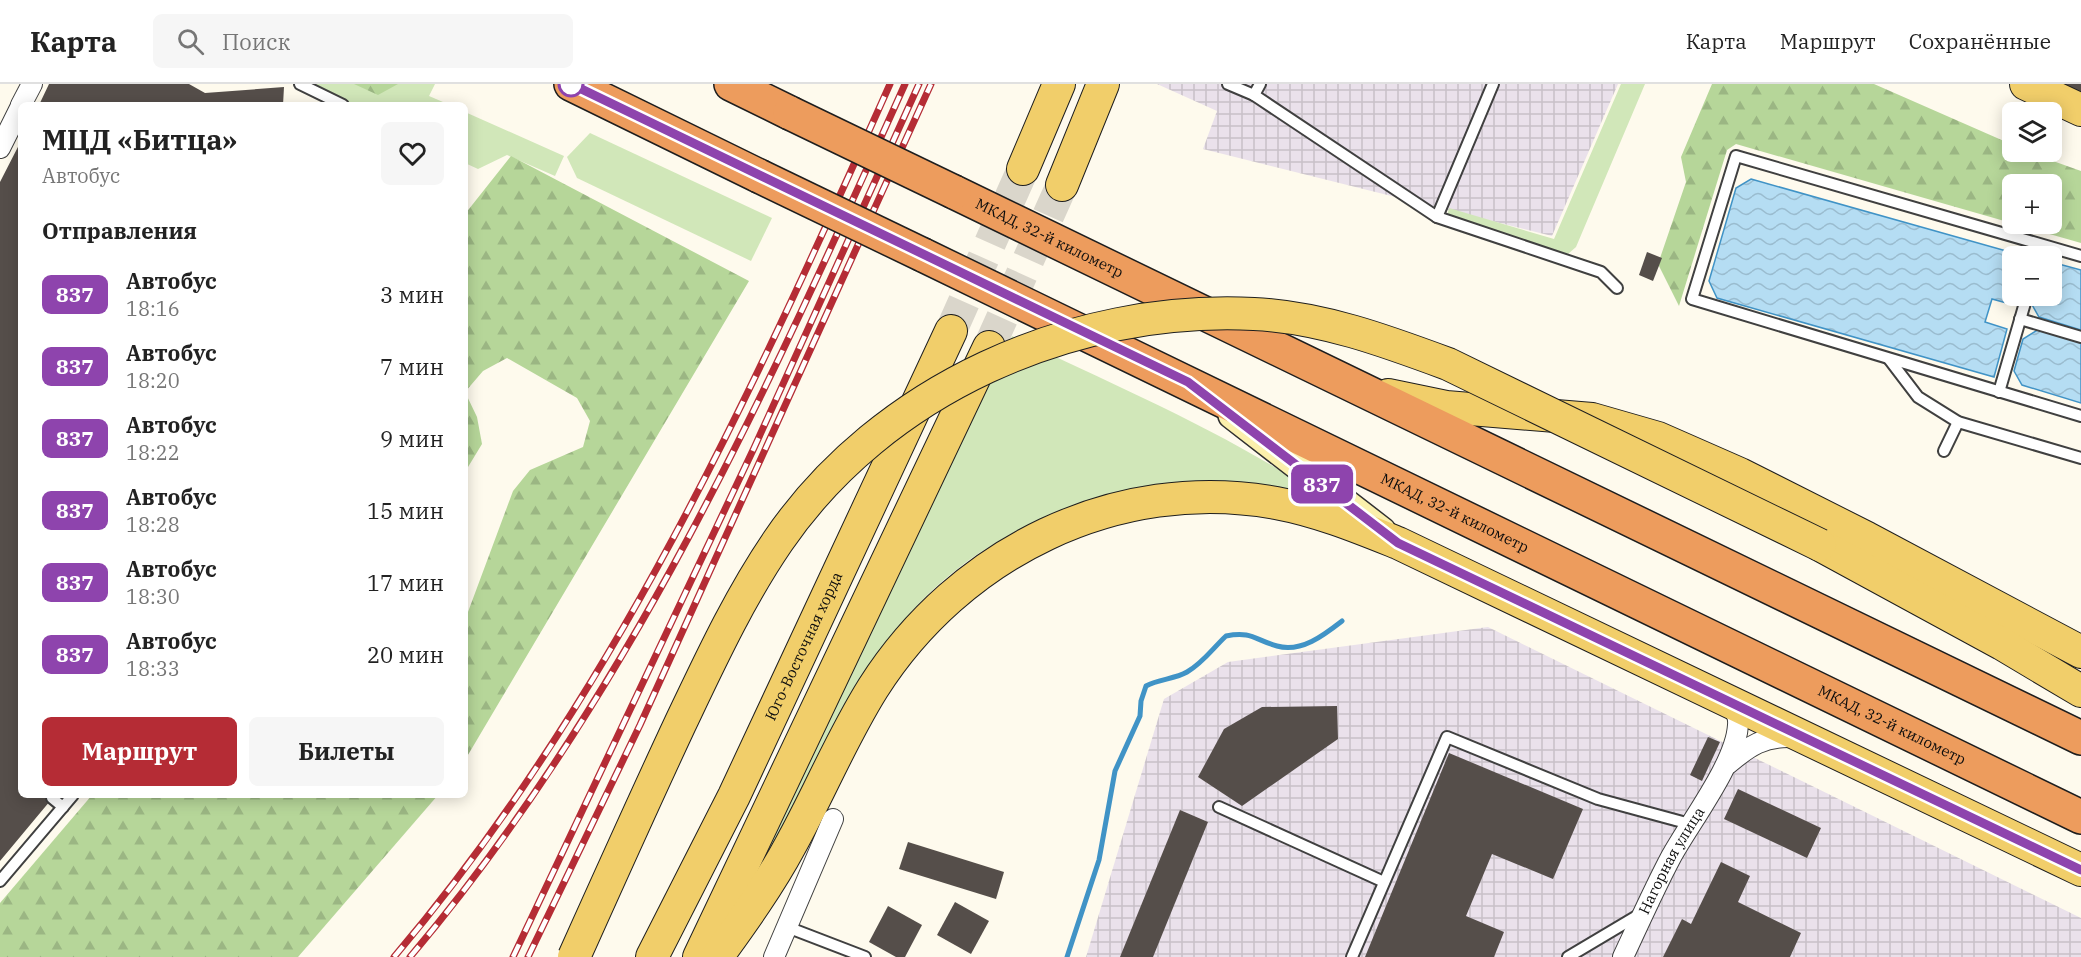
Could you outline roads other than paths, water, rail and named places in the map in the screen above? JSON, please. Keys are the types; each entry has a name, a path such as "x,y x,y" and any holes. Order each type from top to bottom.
{"highway":[{"name":"МКАД, 32-й километр","path":"571,84 2081,817"},
{"name":"МКАД, 32-й километр","path":"731,84 2081,738"}],"main road":[{"path":"1023,169 1059,84"},
{"path":"1062,185 1103,84"},
{"path":"2026,84 2081,110"},
{"path":"574,957 709,662 757,573 779,539 822,487 883,429 948,386 1018,354 1099,329 1178,316 1256,314 1322,324 1404,348 1470,374 1820,545 1992,638 2081,691"},
{"name":"Юго-Восточная хорда","path":"652,957 744,775 951,331"},
{"path":"699,957 989,347"},
{"path":"1347,384 1446,407 1592,419 1658,438 1740,474 1867,538 2081,652"},
{"path":"717,957 752,910 790,846 855,719 892,662 915,633 963,586 1017,548 1088,517 1120,508 1189,499 1239,499 1276,503 1329,516 1398,543 2081,870"}],"street":[{"path":"23,102 32,84"},
{"path":"0,148 18,111"},
{"path":"1188,382 1398,543"},
{"name":"Нагорная улица","path":"1623,957 1644,911 1690,824 1724,768 1734,745 1739,724 1735,710 1726,702"},
{"name":"Нагорная улица","path":"1724,768 1749,746 1768,738 1800,737"},
{"path":"774,957 833,819"}],"lane":[{"path":"300,84 337,102"},
{"path":"1228,84 1254,95 1437,217 1601,272 1617,288"},
{"path":"1254,95 1260,84"},
{"path":"1437,217 1493,84"},
{"path":"2081,256 1736,156 1692,299 2081,416"},
{"path":"1999,392 2024,306"},
{"path":"2020,319 2081,337"},
{"path":"1889,359 1918,397 1958,423 2081,458"},
{"path":"1944,451 1958,423"},
{"path":"1352,957 1447,737 1598,799 1690,824"},
{"path":"52,798 63,807"},
{"path":"0,881 70,798"},
{"path":"1219,807 1384,882"},
{"path":"1568,957 1644,911"},
{"path":"787,927 865,957"}],"water":[{"path":"1751,179 2002,250 2002,302 1992,299 1985,322 2007,329 1994,377 1717,298 1709,281 1736,188"},
{"path":"2062,265 2081,270 2081,330 2039,317 2033,306 2062,306"},
{"path":"2039,329 2081,342 2081,403 2022,385 2014,371 2023,339"}],"waterway":[{"path":"1067,957 1099,860 1115,771 1140,716 1141,701 1146,686 1187,672 1203,660 1226,636 1248,635 1277,646 1295,647 1312,641 1342,621"}],"tunnel":[{"path":"951,331 1023,169"},
{"path":"989,347 1062,185"}],"railway":[{"path":"394,957 473,858 545,755 611,649 673,539 731,427 786,313 890,84"},
{"path":"410,957 488,858 560,755 626,648 688,538 746,426 801,313 905,84"},
{"path":"513,957 754,448 919,84"},
{"path":"528,957 640,725 931,84"}]}
